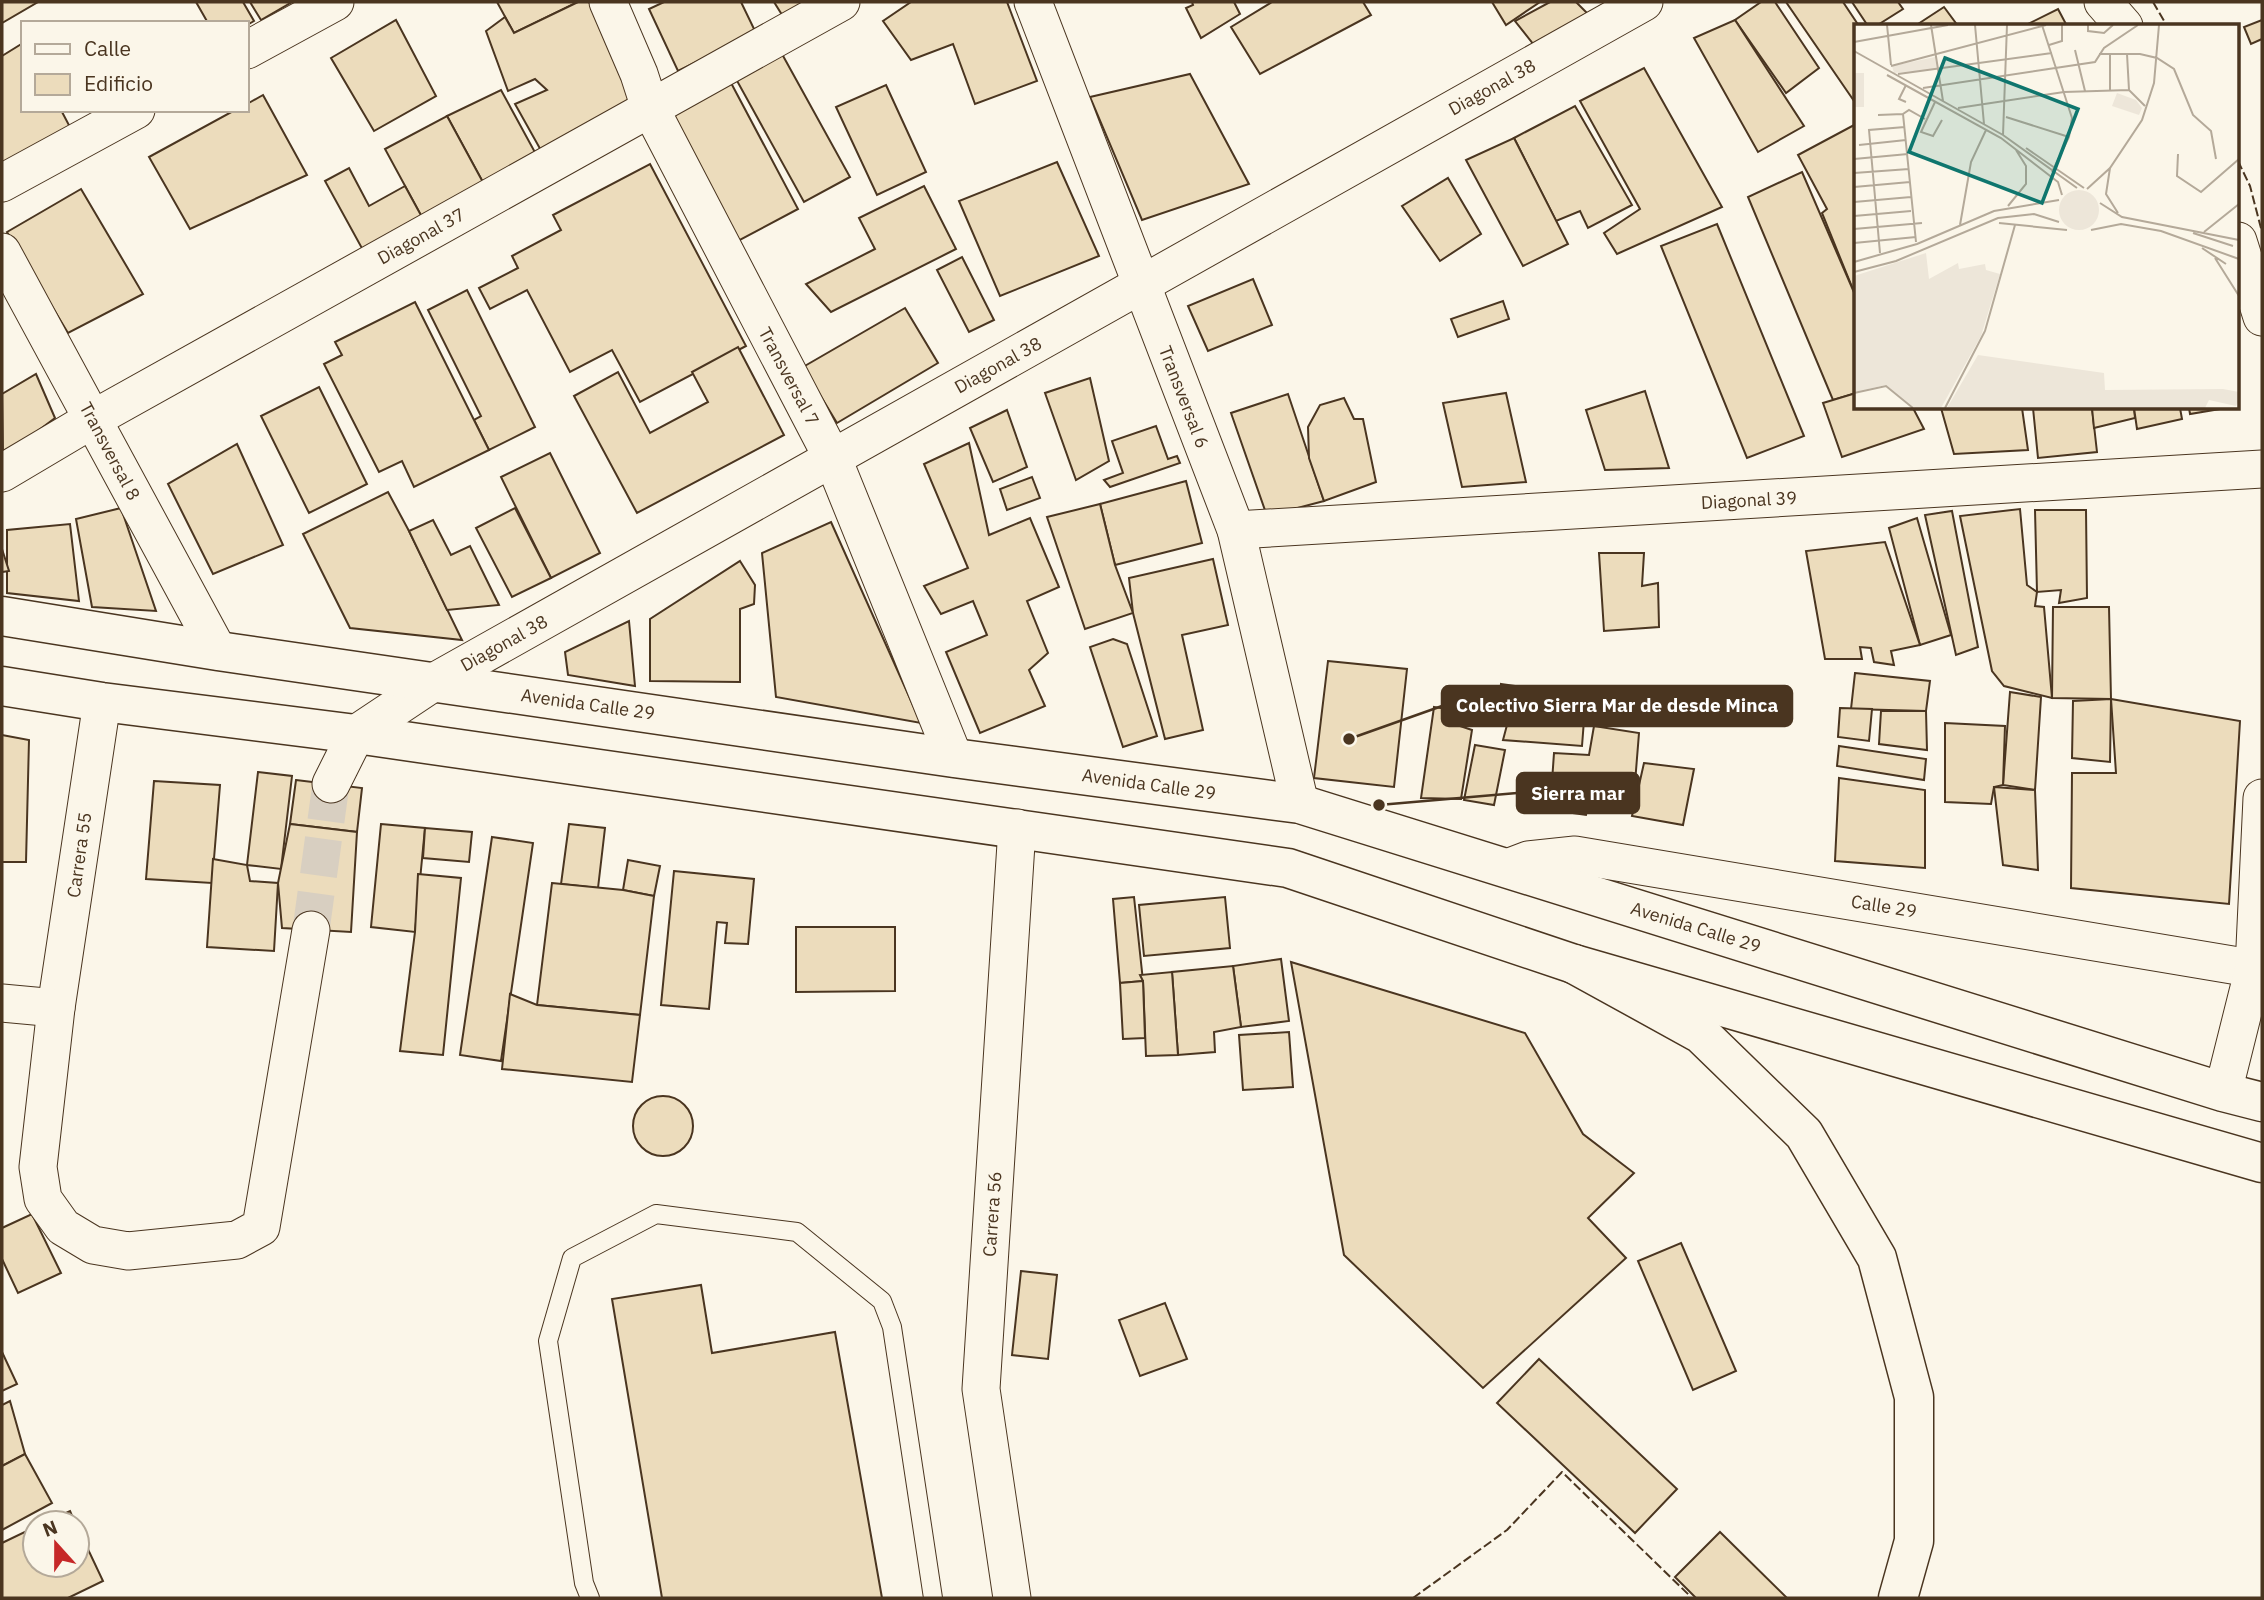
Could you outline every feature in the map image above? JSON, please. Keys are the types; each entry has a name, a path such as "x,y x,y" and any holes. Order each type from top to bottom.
{"main road":[{"name":"Avenida Calle 29","path":"2,616 218,651 954,758 1300,804 2262,1102"},
{"path":"2,686 1288,867 1574,964 2262,1163"},
{"path":"1574,964 1701,1034 1804,1134 1877,1258 1914,1397 1914,1541 1898,1598"}],"street":[{"path":"248,49 335,2"},
{"name":"Transversal 7","path":"608,2 639,74 650,108 833,459 954,758"},
{"name":"Diagonal 37","path":"2,473 93,419 842,2"},
{"name":"Transversal 6","path":"1033,2 1236,530 1300,804"},
{"name":"Diagonal 38","path":"356,734 433,682 1644,2"},
{"path":"2103,2 2122,24"},
{"path":"2,183 132,112"},
{"path":"2240,247 2262,317"},
{"name":"Transversal 8","path":"2,252 218,651"},
{"name":"Diagonal 39","path":"1236,530 2262,469"},
{"name":"Carrera 55","path":"102,702 56,1009 38,1167 43,1199 63,1227 93,1245 128,1251 237,1240 261,1227 311,930"},
{"path":"331,784 356,734"},
{"path":"2223,1092 2258,969 2262,798"},
{"name":"Carrera 56","path":"1012,1598 981,1389 1017,828"},
{"name":"Calle 29","path":"1507,868 1528,860 1574,855 2258,969"},
{"path":"2,1003 56,1009"}],"lane":[{"path":"590,1598 584,1583 548,1340 572,1258 656,1214 797,1232 882,1301 892,1327 933,1598"}],"building":[{"path":"2,2 38,2 2,23"},
{"path":"196,2 243,2 254,21 248,24 248,21 207,21"},
{"path":"250,2 292,2 261,20"},
{"path":"497,2 578,2 514,33"},
{"path":"578,2 589,2 646,104 543,154 515,104 547,90 535,79 508,91 486,31 505,17 514,33"},
{"path":"664,2 741,2 756,33 678,71 649,9"},
{"path":"774,2 824,2 784,18"},
{"path":"911,2 1007,2 1037,81 975,104 953,44 911,60 883,21"},
{"path":"1192,2 1234,2 1240,14 1201,38 1186,8 1193,5"},
{"path":"1272,2 1363,2 1371,15 1260,74 1231,27"},
{"path":"1492,2 1540,2 1506,25"},
{"path":"1550,2 1576,2 1588,14 1534,45 1515,21"},
{"path":"1761,2 1775,2 1819,68 1786,93 1735,20"},
{"path":"1786,2 1843,2 1858,24 1854,24 1854,101"},
{"path":"1852,2 1898,2 1903,9 1879,24 1867,24"},
{"path":"1944,7 1957,24 1918,24"},
{"path":"2058,9 2066,24 2028,24"},
{"path":"396,20 436,96 374,131 331,58"},
{"path":"1735,20 1804,126 1758,152 1694,38"},
{"path":"2262,20 2262,39 2251,44 2244,27"},
{"path":"21,44 21,112 62,112 71,129 2,164 2,56"},
{"path":"782,54 850,177 804,202 736,79"},
{"path":"1644,68 1722,207 1617,254 1604,233 1640,209 1580,101"},
{"path":"1190,74 1249,184 1142,220 1090,97"},
{"path":"730,81 798,209 738,241 670,113"},
{"path":"886,85 926,172 877,195 836,107"},
{"path":"501,90 537,156 485,186 447,116"},
{"path":"263,95 307,175 190,229 149,157 231,112 248,112 248,103"},
{"path":"1575,106 1632,205 1588,228 1580,211 1556,221 1514,138"},
{"path":"447,116 485,186 423,219 385,149"},
{"path":"1854,125 1854,292 1822,213 1827,209 1798,155"},
{"path":"1514,138 1568,244 1523,266 1466,160"},
{"path":"1057,162 1099,256 1000,296 959,201"},
{"path":"650,164 746,346 640,402 612,350 570,372 527,290 490,309 479,288 518,268 512,256 561,230 553,215"},
{"path":"349,168 369,206 405,186 423,219 364,252 325,181"},
{"path":"1802,172 1854,292 1854,394 1833,400 1748,197"},
{"path":"1448,178 1481,234 1440,261 1402,206"},
{"path":"924,186 956,249 831,312 806,284 875,249 859,218"},
{"path":"81,189 143,294 68,333 7,232"},
{"path":"1717,224 1804,436 1747,458 1661,246"},
{"path":"962,257 994,320 969,332 937,270"},
{"path":"1253,279 1272,325 1208,351 1188,306"},
{"path":"467,290 535,427 489,450 474,420 481,416 428,310"},
{"path":"1503,301 1509,319 1458,337 1451,319"},
{"path":"415,302 489,450 414,487 402,461 379,472 324,364 342,355 335,342"},
{"path":"905,308 938,363 837,423 803,367"},
{"path":"738,347 784,435 637,513 574,396 618,372 650,433 708,402 692,372"},
{"path":"36,374 55,418 3,457 2,394"},
{"path":"1090,378 1109,461 1076,480 1045,393"},
{"path":"319,387 367,484 309,513 261,416"},
{"path":"1645,391 1669,468 1605,470 1586,410"},
{"path":"1506,393 1526,482 1462,487 1443,403"},
{"path":"1288,394 1324,501 1267,516 1231,413"},
{"path":"1854,394 1854,410 1914,410 1924,429 1842,457 1823,403"},
{"path":"1344,398 1354,419 1363,419 1376,482 1324,501 1309,458 1308,427 1320,405"},
{"path":"1007,410 1027,467 993,482 970,428"},
{"path":"1942,410 2022,410 2028,450 1954,454"},
{"path":"2033,410 2092,410 2097,452 2038,458"},
{"path":"2092,410 2134,410 2135,418 2094,428"},
{"path":"2134,410 2180,410 2182,419 2137,429"},
{"path":"2189,410 2214,410 2190,414"},
{"path":"1156,426 1168,459 1177,456 1180,463 1110,487 1104,480 1123,473 1112,441"},
{"path":"969,443 989,535 1030,518 1059,587 1027,601 1048,653 1029,670 1045,706 980,733 946,652 987,635 973,601 941,614 924,586 968,568 924,464"},
{"path":"237,444 283,545 213,574 168,484"},
{"path":"550,453 600,553 551,578 501,477"},
{"path":"1032,477 1040,498 1007,510 1000,489"},
{"path":"1186,481 1202,543 1115,565 1100,504"},
{"path":"388,492 462,640 350,628 303,534"},
{"path":"1100,504 1115,565 1133,613 1085,629 1047,517"},
{"path":"121,508 156,611 92,607 76,519"},
{"path":"515,508 551,578 512,597 476,528"},
{"path":"2020,509 2027,585 2037,592 2035,606 2044,607 2052,698 2004,686 1992,671 1960,516"},
{"path":"2035,510 2086,510 2087,598 2059,603 2061,590 2037,592"},
{"path":"1952,511 1978,647 1956,655 1925,515"},
{"path":"1917,518 1951,635 1920,645 1889,528"},
{"path":"433,520 451,555 470,546 499,605 447,610 409,531"},
{"path":"831,522 921,723 776,697 762,553"},
{"path":"70,524 79,601 7,593 7,530"},
{"path":"1885,542 1920,645 1891,651 1894,665 1874,662 1871,648 1860,647 1862,659 1825,659 1806,551"},
{"path":"2,549 9,571 2,572"},
{"path":"1599,553 1644,553 1642,586 1658,583 1659,627 1604,631"},
{"path":"1213,559 1228,625 1182,635 1203,730 1165,739 1133,613 1129,578"},
{"path":"740,561 755,585 754,604 740,609 740,682 650,681 650,619"},
{"path":"2053,607 2109,607 2111,699 2052,698"},
{"path":"629,621 635,686 568,675 565,652"},
{"path":"1113,639 1127,644 1157,736 1123,747 1090,647"},
{"path":"1328,661 1407,669 1394,787 1314,778"},
{"path":"1855,673 1930,681 1926,711 1851,709"},
{"path":"1501,684 1571,694 1570,718 1584,720 1582,746 1503,740 1507,725 1497,725"},
{"path":"2010,692 2041,697 2035,790 2003,785"},
{"path":"2111,699 2110,762 2072,758 2073,701"},
{"path":"2111,699 2240,721 2229,904 2071,888 2072,773 2116,773"},
{"path":"1434,707 1460,711 1460,726 1472,730 1461,799 1421,798"},
{"path":"1840,708 1872,709 1869,741 1838,737"},
{"path":"1881,711 1926,711 1927,750 1879,744"},
{"path":"1945,723 2005,726 2003,785 1994,787 1991,804 1945,802"},
{"path":"1594,726 1639,733 1633,808 1589,801 1586,815 1550,810 1554,753 1589,755"},
{"path":"2,735 29,740 26,862 2,862"},
{"path":"1475,745 1505,750 1494,805 1464,800"},
{"path":"1839,746 1926,759 1924,780 1837,766"},
{"path":"1644,763 1694,769 1683,825 1632,816"},
{"path":"258,772 292,776 281,869 247,865"},
{"path":"1839,778 1925,790 1925,868 1835,861"},
{"path":"296,780 362,788 357,832 290,824"},
{"path":"154,781 220,785 212,883 146,879"},
{"path":"1994,787 2035,790 2038,870 2003,865"},
{"path":"290,824 357,832 351,932 282,928 278,883"},
{"path":"381,824 425,828 415,932 371,927"},
{"path":"569,824 605,828 598,888 561,884"},
{"path":"425,828 472,832 469,862 423,858"},
{"path":"492,837 533,843 501,1061 460,1055"},
{"path":"213,859 247,865 250,881 278,883 274,951 207,947"},
{"path":"628,860 660,866 654,896 623,890"},
{"path":"674,871 754,879 748,944 725,943 727,923 717,922 709,1009 661,1005"},
{"path":"418,874 461,878 443,1055 400,1051 415,932"},
{"path":"552,883 654,896 640,1015 537,1005"},
{"path":"1134,897 1143,981 1120,983 1113,899"},
{"path":"1225,897 1230,948 1144,956 1139,905"},
{"path":"796,927 895,927 895,991 796,992"},
{"path":"1281,959 1289,1021 1241,1027 1233,966"},
{"path":"1291,962 1525,1033 1583,1134 1634,1173 1588,1218 1626,1258 1483,1388 1344,1255"},
{"path":"1233,966 1241,1027 1214,1032 1215,1052 1178,1055 1172,972"},
{"path":"1172,972 1178,1055 1146,1056 1143,981 1140,975"},
{"path":"1143,981 1145,1038 1123,1039 1120,983"},
{"path":"510,994 537,1005 640,1015 632,1082 502,1069"},
{"path":"1289,1032 1293,1087 1243,1090 1239,1035"},
{"path":"657,1096 669,1096 688,1109 693,1126 691,1138 680,1151 669,1156 657,1156 638,1143 633,1132 633,1120 646,1101"},
{"path":"32,1214 61,1273 18,1293 2,1259 2,1228"},
{"path":"1681,1243 1736,1371 1693,1390 1638,1261"},
{"path":"1021,1271 1057,1275 1048,1359 1012,1355"},
{"path":"701,1285 712,1353 835,1332 882,1598 662,1598 612,1299"},
{"path":"1165,1303 1187,1359 1140,1376 1119,1320"},
{"path":"2,1352 17,1384 2,1391"},
{"path":"1539,1359 1677,1489 1635,1533 1497,1403"},
{"path":"10,1401 25,1454 2,1466 2,1405"},
{"path":"25,1454 52,1503 41,1509 21,1509 21,1520 2,1530 2,1466"},
{"path":"1720,1532 1787,1598 1696,1598 1675,1577"},
{"path":"21,1534 21,1579 91,1579 91,1556 103,1581 68,1598 2,1598 2,1543"}],"tunnel":[{"path":"311,930 331,784"}],"fence":[{"path":"2153,2 2166,24"},
{"path":"2240,165 2250,186 2262,232"},
{"path":"1413,1598 1507,1530 1562,1472 1689,1595"}],"place":[{"name":"Colectivo Sierra Mar de desde Minca","path":"1349,739"},
{"name":"Sierra mar","path":"1379,805"}]}
